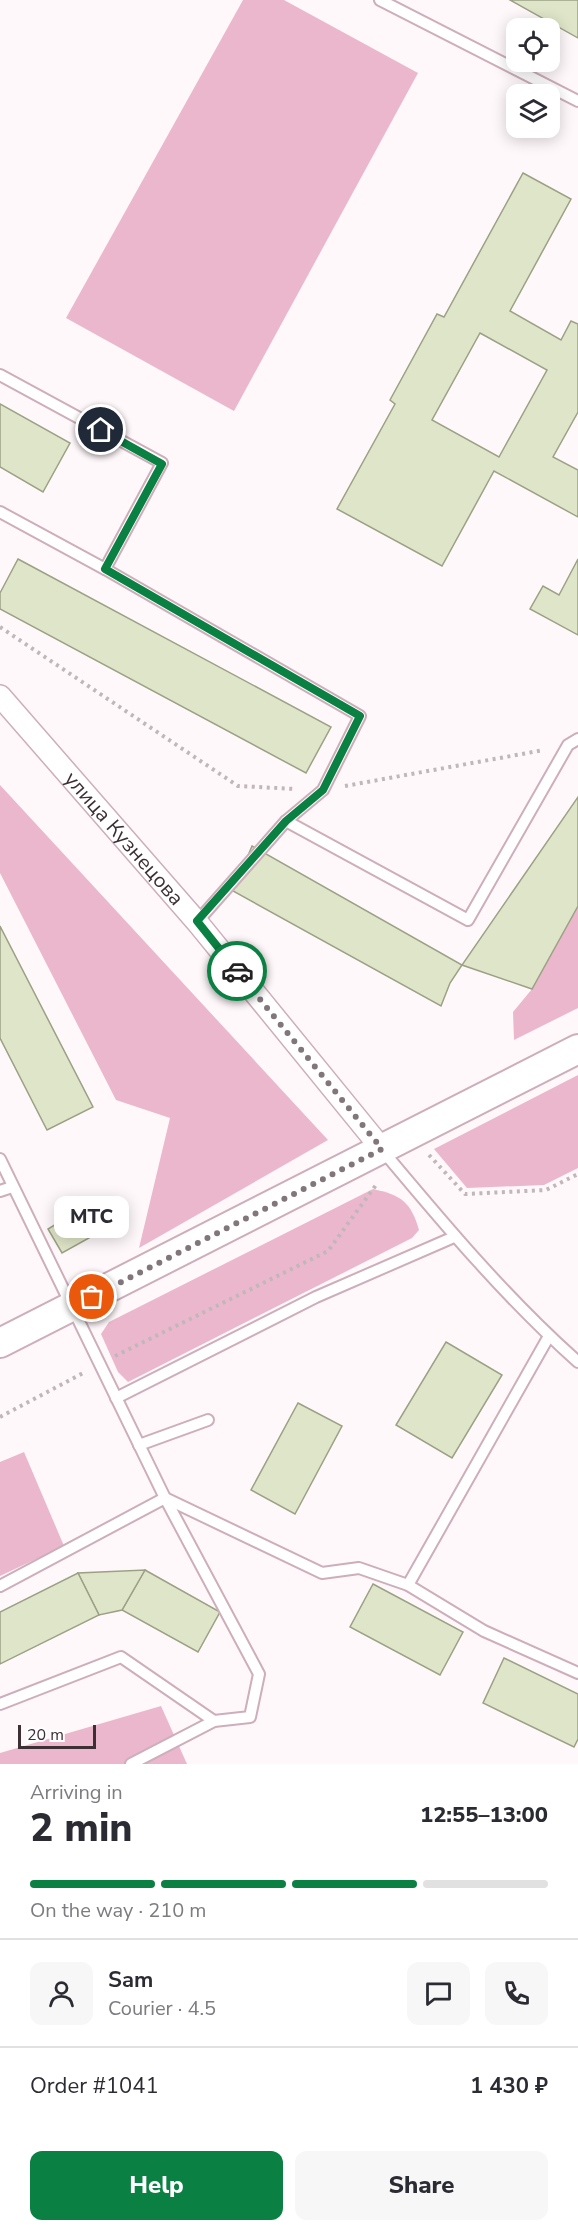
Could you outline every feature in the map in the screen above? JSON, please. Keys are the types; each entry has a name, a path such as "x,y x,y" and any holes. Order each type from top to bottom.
{"main road":[{"path":"0,1343 71,1307 391,1160 578,1049"}],"street":[{"name":"улица Кузнецова","path":"0,696 197,921 391,1160"}],"lane":[{"path":"380,0 578,100"},
{"path":"0,375 162,464 105,569"},
{"path":"0,512 105,569 360,716 323,790 286,821 197,921"},
{"path":"286,821 468,920 573,742"},
{"path":"0,1159 165,1498 259,1674 250,1716 214,1721 131,1764"},
{"path":"391,1160 454,1237 549,1336 578,1362"},
{"path":"0,1191 12,1187"},
{"path":"116,1398 316,1297 454,1237"},
{"path":"408,1584 549,1336"},
{"path":"139,1445 208,1420"},
{"path":"165,1498 322,1573 359,1568 408,1584 484,1631 578,1673"},
{"path":"0,1586 165,1498"},
{"path":"0,1704 121,1657 214,1721"}],"path":[{"path":"0,627 238,786 323,790 573,742"},
{"path":"0,1417 99,1364 328,1251 391,1160 428,1154 465,1194 546,1190 578,1174"}],"shaded area":[{"path":"243,0 284,0 418,73 234,411 66,318"},
{"path":"0,785 328,1140 139,1248 170,1118 116,1100 0,873"},
{"path":"578,906 578,1008 514,1040 513,1012 532,989"},
{"path":"578,1075 578,1168 544,1185 467,1188 434,1149"},
{"path":"373,1189 398,1197 408,1206 419,1230 412,1238 128,1382 118,1372 101,1334 109,1322"},
{"path":"24,1452 64,1546 0,1576 0,1462"},
{"path":"161,1706 187,1764 0,1764 0,1753"}],"building":[{"path":"510,0 578,0 578,38 560,28 560,18 542,18"},
{"path":"523,173 571,199 510,311 561,340 571,321 578,324 578,412 553,457 578,470 578,517 494,471 442,566 337,509 395,404 390,400 437,314 444,317","holes":["480,333 547,370 499,457 432,420"]},
{"path":"0,404 70,443 43,492 0,467"},
{"path":"18,559 331,727 306,773 0,609 0,593"},
{"path":"578,559 578,635 530,609 543,586 559,595"},
{"path":"578,797 578,906 532,989 462,965"},
{"path":"252,846 462,965 450,983 441,1006 233,891"},
{"path":"0,926 93,1107 47,1130 0,1038"},
{"path":"74,1213 89,1238 62,1253 48,1229"},
{"path":"446,1342 502,1375 452,1458 396,1425"},
{"path":"298,1403 342,1426 295,1514 251,1490"},
{"path":"145,1570 220,1612 198,1652 122,1610"},
{"path":"145,1570 122,1610 99,1615 78,1573"},
{"path":"78,1573 99,1615 0,1664 0,1612"},
{"path":"373,1584 463,1632 440,1675 350,1627"},
{"path":"504,1658 578,1694 578,1739 574,1747 483,1703"}],"way so far":[{"path":"92,1297 382,1149 237,971"}],"place":[{"name":"МТС","path":"92,1297"}],"route":[{"path":"101,430 162,464 105,569 360,716 323,790 286,821 197,921 237,971"}]}
